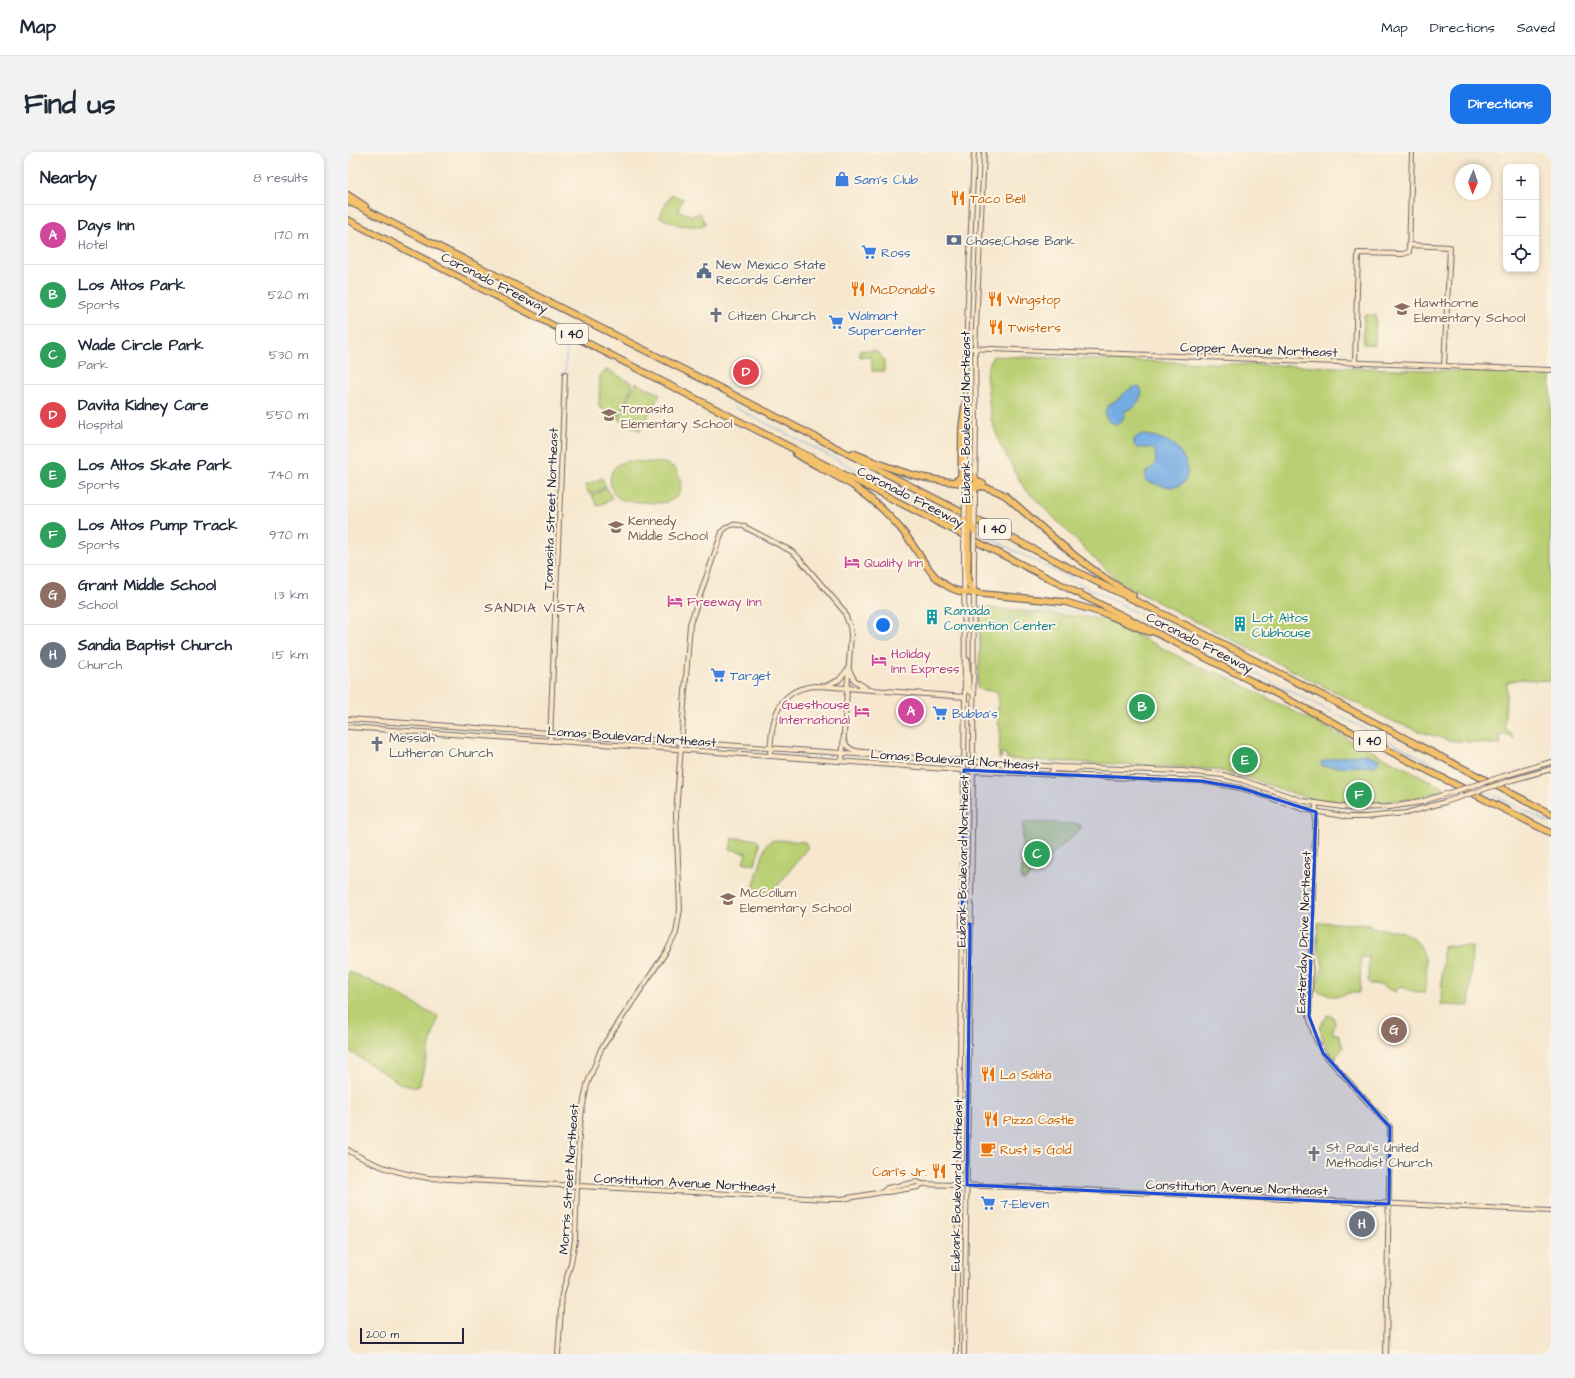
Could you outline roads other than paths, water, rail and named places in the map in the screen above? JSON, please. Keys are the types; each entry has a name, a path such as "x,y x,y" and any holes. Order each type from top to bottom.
{"highway":[{"path":"348,195 412,234"},
{"name":"Coronado Freeway","path":"348,201 1202,633 1551,814"},
{"name":"Coronado Freeway","path":"348,221 1551,833"},
{"path":"951,482 958,480 961,476 962,427 965,406"},
{"path":"790,424 889,468 926,478 994,487 995,490 1006,496 1064,546 1108,580 1202,633"},
{"path":"778,441 797,455 855,487 876,503 904,532 931,572 945,585 976,593 1051,600 1081,606 1106,614 1188,649"},
{"path":"974,531 970,522 970,499 975,484"},
{"path":"964,520 968,530 969,556 964,599"},
{"path":"964,590 974,580"}],"main road":[{"name":"Eubank Boulevard Northeast","path":"964,520 970,499 963,484 966,348 974,152"},
{"name":"Eubank Boulevard Northeast","path":"975,484 975,349 984,152"},
{"path":"1355,363 1358,253 1405,254 1409,252 1412,152"},
{"path":"1410,245 1450,247 1444,366"},
{"name":"Copper Avenue Northeast","path":"966,348 1551,370"},
{"name":"Tomasita Street Northeast","path":"550,741 565,374"},
{"name":"Morris Street Northeast","path":"558,1354 562,1294 571,1263 575,1240 582,1110 591,1073 601,1049 666,953 677,930 680,909 676,814 690,620 722,532 729,526 740,525 791,551 806,566 844,611 848,619 851,635 842,762"},
{"name":"Eubank Boulevard Northeast","path":"964,1354 976,593 969,556 974,531"},
{"name":"Eubank Boulevard Northeast","path":"956,1354 965,696 964,599"},
{"path":"964,652 967,664 969,691 974,694"},
{"path":"825,686 839,680 848,668 855,681 869,689"},
{"path":"770,756 773,721 777,710 783,702 794,693 803,689 814,686 825,686 965,696"},
{"name":"Lomas Boulevard Northeast","path":"348,719 974,762 1080,768 1183,771 1223,775 1316,804 1366,809 1404,805 1436,797 1551,762"},
{"name":"Lomas Boulevard Northeast","path":"348,727 681,749 974,771 1202,781 1241,788 1288,805 1316,812 1348,817 1388,816 1411,812 1551,769"},
{"path":"843,734 846,744 850,749 874,752 885,756"},
{"path":"1051,775 1053,769 1072,770 1080,768"},
{"name":"Easterday Drive Northeast","path":"1316,804 1309,1009 1314,1035 1322,1053 1390,1127 1389,1204"},
{"path":"962,924 970,924"},
{"path":"959,1143 967,1143"},
{"name":"Constitution Avenue Northeast","path":"348,1150 357,1156 380,1166 415,1176 826,1199 842,1199 882,1192 887,1188 917,1182 922,1184 1551,1211"},
{"path":"1386,1354 1389,1204"},
{"path":"958,1239 966,1239"},
{"path":"956,1332 964,1333"}],"water":[{"path":"1134,387 1141,389 1142,393 1136,405 1125,411 1124,417 1120,423 1116,424 1109,422 1105,415 1109,404 1116,401"},
{"path":"1140,435 1163,439 1175,446 1185,460 1187,475 1185,481 1180,485 1173,487 1163,486 1145,480 1146,472 1154,465 1156,458 1155,451 1152,448 1137,448 1134,444 1134,439"},
{"path":"1366,754 1379,759 1379,763 1375,766 1336,767 1322,766 1321,762 1345,756"}],"waterway":[{"path":"565,373 567,343"},
{"path":"734,407 963,524"},
{"path":"976,531 1473,784"},
{"path":"986,623 1000,623 1034,612 1052,610 1079,612 1093,615"},
{"path":"1486,791 1551,824"}],"place":[{"name":"Sam's Club","path":"842,179"},
{"name":"Taco Bell","path":"958,198"},
{"name":"Chase;Chase Bank","path":"954,240"},
{"name":"Ross","path":"869,252"},
{"name":"New Mexico State Records Center","path":"704,271"},
{"name":"McDonald's","path":"858,289"},
{"name":"Wingstop","path":"995,299"},
{"name":"Hawthorne Elementary School","path":"1402,309"},
{"name":"Citizen Church","path":"716,315"},
{"name":"Walmart Supercenter","path":"836,322"},
{"name":"Twisters","path":"996,327"},
{"name":"Davita Kidney Care","path":"746,372"},
{"name":"Tomasita Elementary School","path":"609,415"},
{"name":"Kennedy Middle School","path":"616,527"},
{"name":"Quality Inn","path":"852,562"},
{"name":"Freeway Inn","path":"675,601"},
{"name":"Ramada Convention Center","path":"932,617"},
{"name":"Lot Altos Clubhouse","path":"1240,624"},
{"name":"Holiday Inn Express","path":"879,660"},
{"name":"Target","path":"718,675"},
{"name":"Los Altos Park","path":"1142,707"},
{"name":"Guesthouse International","path":"862,711"},
{"name":"Days Inn","path":"911,711"},
{"name":"Bubba's","path":"940,713"},
{"name":"Messiah Lutheran Church","path":"377,744"},
{"name":"Los Altos Skate Park","path":"1245,760"},
{"name":"Los Altos Pump Track","path":"1359,795"},
{"name":"Wade Circle Park","path":"1037,854"},
{"name":"McCollum Elementary School","path":"728,899"},
{"name":"Grant Middle School","path":"1394,1030"},
{"name":"La Salita","path":"988,1074"},
{"name":"Pizza Castle","path":"991,1119"},
{"name":"Rust is Gold","path":"988,1149"},
{"name":"St. Paul's United Methodist Church","path":"1314,1154"},
{"name":"Carl's Jr.","path":"939,1171"},
{"name":"7-Eleven","path":"988,1203"},
{"name":"Sandia Baptist Church","path":"1362,1224"}],"district":[{"name":"SANDIA VISTA","path":"535,607"}]}
